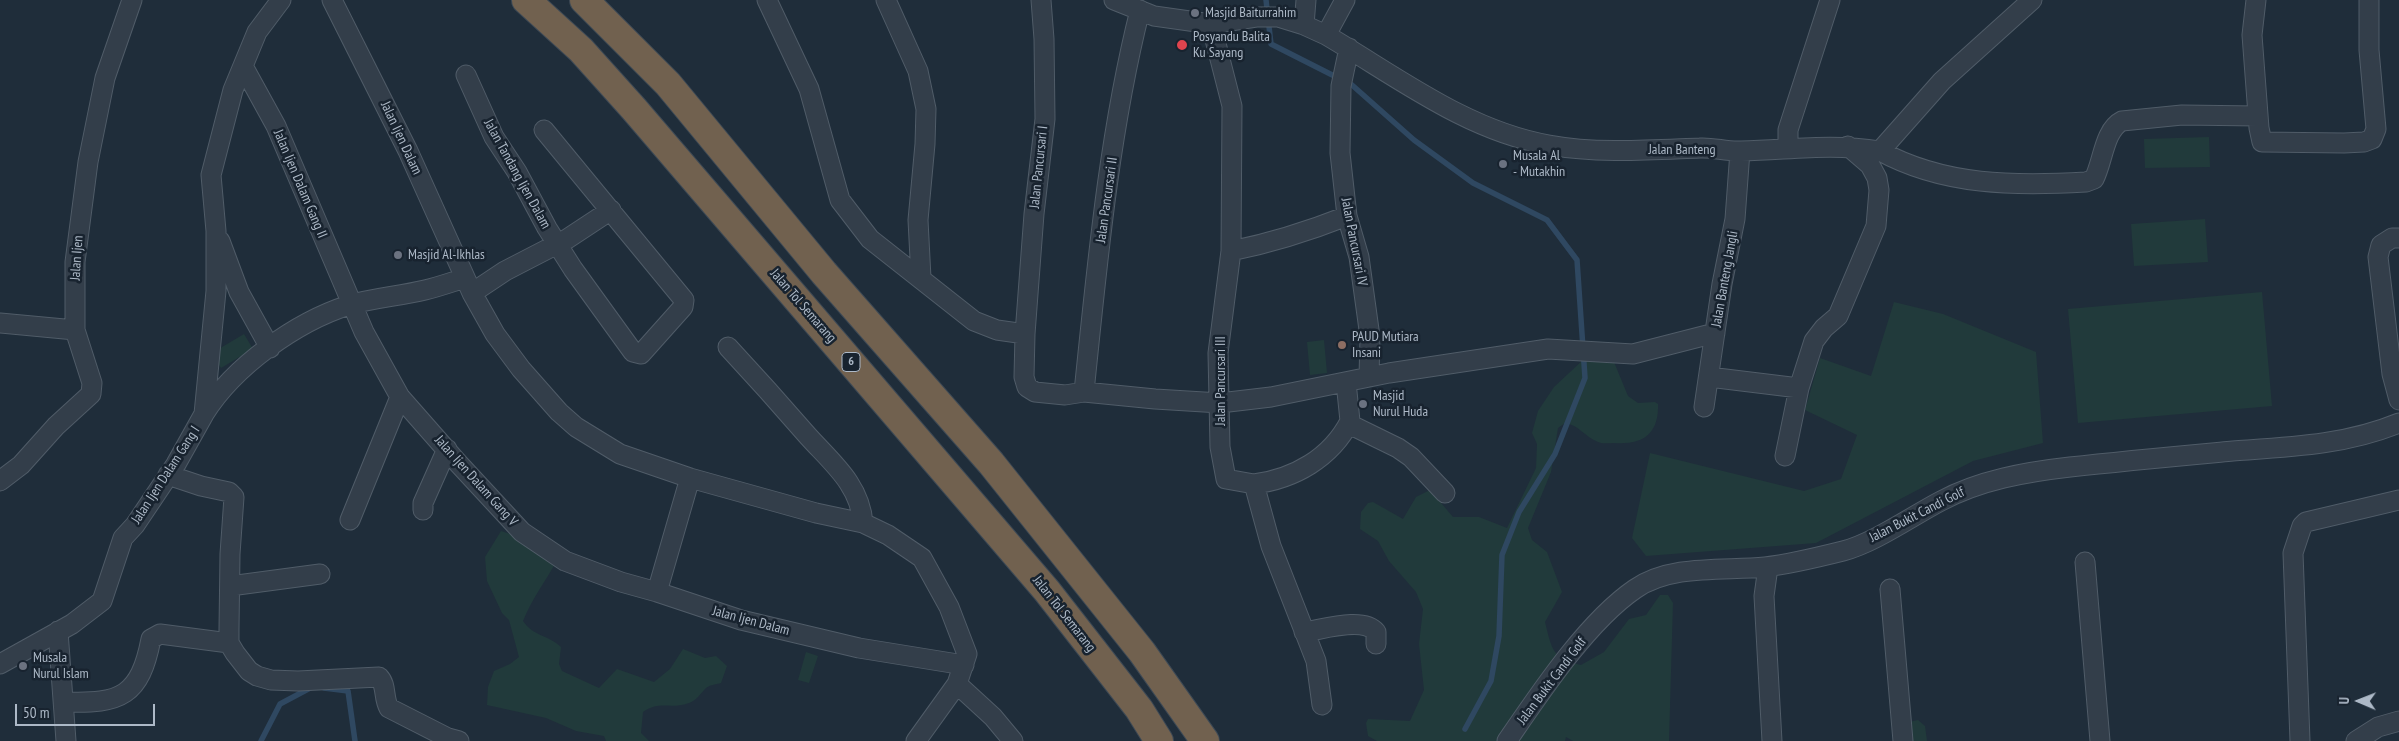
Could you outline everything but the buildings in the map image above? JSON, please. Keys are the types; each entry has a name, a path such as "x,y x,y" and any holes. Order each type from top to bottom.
{"highway":[{"name":"Jalan Tol Semarang","path":"526,0 581,50 634,109 1041,584 1139,709 1159,741"},
{"path":"584,0 668,84 824,273 991,463 1142,652 1205,741"}],"street":[{"name":"Jalan Ijen","path":"0,481 21,465 56,426 91,394 92,383 75,330 75,262 88,162 105,78 132,0"},
{"name":"Jalan Ijen Dalam Gang I","path":"0,664 85,615 102,601 123,538 135,525 168,475 204,414 216,290 216,230 211,175 232,90 257,32 281,0"},
{"name":"Jalan Ijen Dalam","path":"332,0 408,151 469,286 495,334 559,412 576,427 620,454 690,478 816,513 863,523 888,535 922,558 949,607 967,654 957,684 916,741"},
{"path":"767,0 809,89 840,200 870,239 974,321 997,330 1025,334"},
{"path":"886,0 918,71 926,109 925,144 918,220 921,278"},
{"name":"Jalan Pancursari I","path":"1041,0 1044,39 1045,119 1034,214 1025,334 1024,377 1027,387 1035,392 1065,395 1084,392"},
{"name":"Jalan Banteng","path":"1114,0 1154,16 1211,24 1256,17 1278,17 1304,25 1326,35 1476,122 1527,140 1548,145 1596,150 1702,148 1740,151 1788,147 1848,146 1880,151 1905,164 1935,173 1991,183 2030,185 2086,182 2094,178 2111,132 2122,121 2182,114 2258,116"},
{"path":"1304,25 1306,0"},
{"path":"1326,35 1345,0"},
{"path":"1788,147 1788,130 1830,0"},
{"path":"1880,151 1942,81 2032,0"},
{"path":"2256,0 2252,35 2258,116 2262,142 2344,143 2364,142 2374,137 2376,129 2369,50 2369,0"},
{"name":"Jalan Pancursari II","path":"1084,392 1106,198 1131,45 1140,10"},
{"name":"Jalan Pancursari III","path":"1211,24 1232,106 1230,251 1218,353 1220,447 1226,479 1254,484"},
{"name":"Jalan Pancursari IV","path":"1349,48 1343,80 1340,153 1347,216 1359,257 1370,337 1368,377"},
{"name":"Jalan Ijen Dalam Gang II","path":"243,66 276,126 352,305"},
{"name":"Jalan Tandang Ijen Dalam","path":"466,75 494,137 517,172 573,269 633,352 641,354 683,307 684,302 544,130"},
{"path":"1785,456 1799,388 1814,341 1824,328 1838,316 1876,226 1880,190 1877,178 1870,165 1848,146"},
{"name":"Jalan Banteng Jangli","path":"1704,407 1735,219 1740,151"},
{"name":"Jalan Tandang Ijen Dalam","path":"469,286 505,271 558,244 611,210"},
{"path":"1230,251 1265,244 1347,216"},
{"name":"Jalan Ijen Dalam Gang I","path":"216,230 239,292 270,348"},
{"path":"2399,238 2392,238 2381,245 2378,257 2399,400"},
{"path":"204,414 211,403 236,376 270,348 302,326 329,312 352,305 425,290 469,286"},
{"name":"Jalan Ijen Dalam Gang V","path":"352,305 379,363 400,397 522,532 543,549 566,561 621,582 657,592"},
{"path":"0,323 75,330"},
{"path":"1084,392 1220,403 1271,397 1368,377 1468,360 1561,348 1586,352 1633,354 1715,333"},
{"path":"728,347 836,465 852,487 862,508 863,523"},
{"path":"1709,378 1799,388"},
{"path":"1322,705 1316,661 1272,546 1254,484 1289,476 1330,450 1349,424 1346,382"},
{"path":"350,520 400,397"},
{"name":"Jalan Bukit Candi Golf","path":"1507,741 1537,698 1600,618 1636,588 1663,576 1700,570 1768,566 1846,550 1908,520 1950,496 1976,485 2011,476 2051,469 2140,459 2334,442 2377,432 2399,423"},
{"path":"1349,424 1398,448 1411,457 1445,493"},
{"path":"423,510 423,503 447,449"},
{"path":"168,475 233,494 229,643 249,671 270,680 298,681 379,678 384,685 386,703 389,708 448,738 459,741"},
{"path":"657,592 690,478"},
{"path":"2300,741 2293,553 2302,526 2306,522 2399,500"},
{"path":"2085,562 2100,741"},
{"path":"1768,566 1764,596 1772,741"},
{"path":"230,586 320,574"},
{"path":"1890,589 1903,741"},
{"name":"Jalan Ijen Dalam","path":"657,592 742,620 859,648 964,665"},
{"path":"1304,632 1344,625 1366,625 1376,632 1376,644"},
{"path":"58,631 65,702 66,741"},
{"path":"65,702 116,699 132,689 141,676 151,640 154,636 160,634 229,643"},
{"path":"957,684 993,717 1014,741"},
{"path":"2356,741 2378,727 2399,721"}],"green space":[{"path":"2209,137 2210,167 2145,168 2144,139"},
{"path":"2205,219 2208,262 2134,266 2131,224"},
{"path":"2262,292 2272,406 2078,423 2068,309"},
{"path":"1894,302 1943,314 2036,352 2043,443 1973,461 1816,543 1646,556 1632,538 1650,453 1804,491 1841,479 1857,435 1805,410 1820,358 1871,376"},
{"path":"244,334 253,349 221,368 212,353"},
{"path":"1324,340 1327,373 1310,375 1307,342"},
{"path":"1584,359 1614,362 1628,396 1638,403 1655,402 1658,404 1658,414 1656,423 1647,436 1633,442 1601,443 1593,440 1570,424 1565,423 1558,428 1551,472 1528,528 1532,540 1547,552 1562,592 1545,622 1552,646 1559,656 1581,665 1604,652 1629,619 1646,615 1660,595 1668,595 1673,603 1669,741 1573,741 1566,737 1565,741 1377,741 1368,736 1366,723 1368,719 1410,721 1424,690 1419,644 1423,609 1416,592 1389,561 1378,541 1360,529 1361,512 1368,503 1373,502 1403,519 1416,497 1430,490 1453,517 1479,517 1507,528 1536,468 1537,444 1532,433 1538,411 1554,387"},
{"path":"501,531 526,539 557,560 523,621 536,633 561,647 559,664 562,671 599,688 617,669 654,682 670,669 683,649 705,658 716,656 727,666 721,683 706,688 692,702 676,706 649,708 643,712 641,733 649,741 606,741 604,736 576,731 546,718 487,705 488,687 494,671 510,664 519,657 509,620 502,613 487,581 485,557"},
{"path":"806,652 818,656 809,683 798,680"},
{"path":"1918,720 1925,726 1927,741 1901,741 1909,722"}],"waterway":[{"path":"1266,0 1271,44 1352,85 1414,140 1473,183 1547,220 1577,260 1585,378 1555,454 1519,512 1502,555 1499,636 1491,681 1465,729"},
{"path":"261,741 280,704 312,687"},
{"path":"324,688 348,691 355,741"}],"place":[{"name":"Masjid Baiturrahim","path":"1195,13"},
{"name":"Posyandu Balita Ku Sayang","path":"1182,45"},
{"name":"Musala Al - Mutakhin","path":"1503,164"},
{"name":"Masjid Al-Ikhlas","path":"398,255"},
{"name":"PAUD Mutiara Insani","path":"1342,345"},
{"name":"Masjid Nurul Huda","path":"1363,404"},
{"name":"Musala Nurul Islam","path":"23,666"}]}
